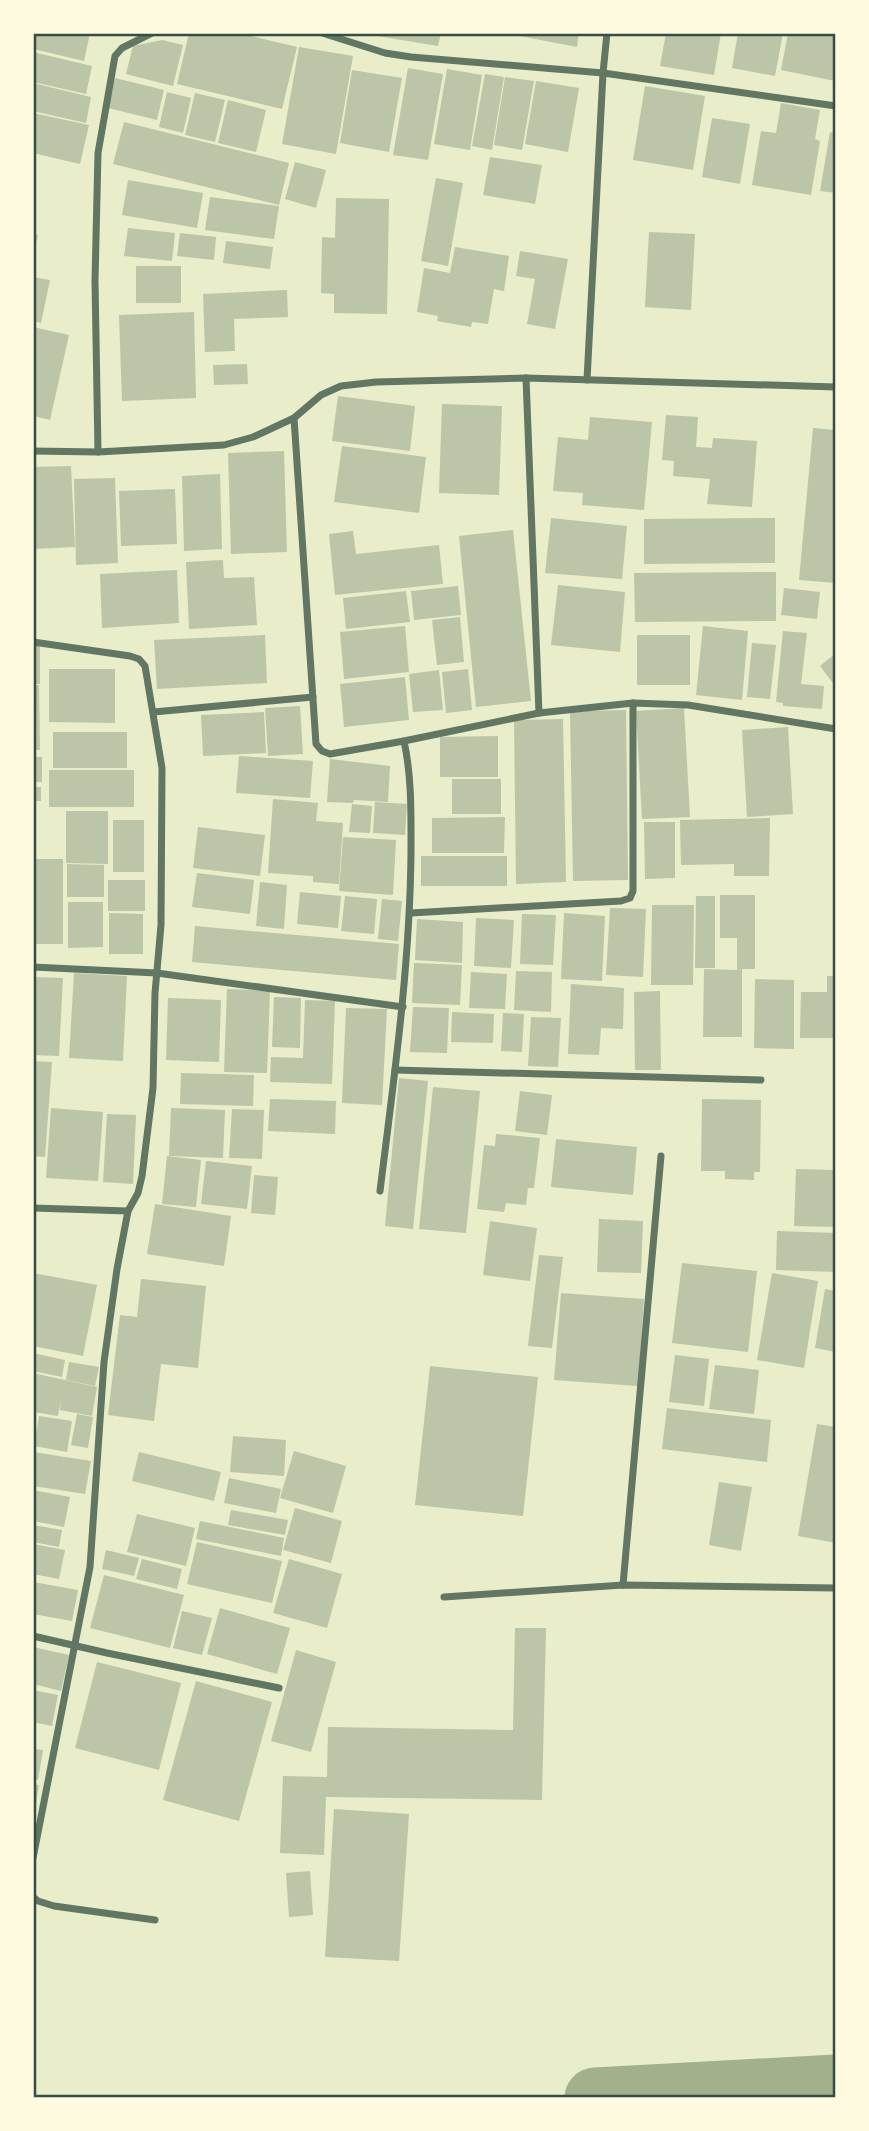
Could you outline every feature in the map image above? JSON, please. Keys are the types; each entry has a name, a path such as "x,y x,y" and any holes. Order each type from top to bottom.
{"street":[{"path":"98,452 95,281 99,153 114,56 122,48 152,33"},
{"path":"322,33 411,57 603,73 836,106"},
{"path":"587,380 607,33"},
{"path":"33,451 98,452 224,445 253,437 294,418 321,395 341,386 376,382 526,378 836,387"},
{"path":"526,378 538,713"},
{"path":"294,418 316,744 322,751 330,754 404,741 538,713 633,703 688,705 836,729"},
{"path":"33,642 130,656 145,666 162,768 163,814 153,1088 145,1156 138,1193 128,1210 104,1362 90,1567 33,1858"},
{"path":"154,712 313,697"},
{"path":"411,913 621,901 630,898 633,891 633,703"},
{"path":"380,1191 403,1007 411,913 411,799 409,764 404,741"},
{"path":"33,967 157,972 403,1007"},
{"path":"395,1070 761,1080"},
{"path":"623,1585 660,1156"},
{"path":"33,1208 128,1210"},
{"path":"444,1597 623,1585 836,1588"},
{"path":"33,1636 279,1688"},
{"path":"33,1897 54,1906 155,1920"}],"building":[{"path":"33,33 90,33 84,61 33,49"},
{"path":"189,33 238,33 297,47 282,109 177,84"},
{"path":"377,33 441,33 438,46 377,36"},
{"path":"504,33 579,33 577,47"},
{"path":"666,33 721,33 714,75 660,66"},
{"path":"738,33 783,33 775,76 732,68"},
{"path":"788,33 836,33 835,81 781,70"},
{"path":"162,40 183,45 173,86 126,74 133,46"},
{"path":"299,47 353,56 336,154 282,144"},
{"path":"33,52 92,66 86,94 33,82"},
{"path":"408,68 443,74 428,160 393,155"},
{"path":"447,69 482,75 470,150 434,144"},
{"path":"352,70 402,78 389,152 340,143"},
{"path":"485,74 504,77 492,150 472,146"},
{"path":"505,77 534,81 522,150 494,145"},
{"path":"115,78 164,90 157,120 108,108"},
{"path":"536,81 579,88 568,152 525,144"},
{"path":"33,83 91,97 86,123 33,111"},
{"path":"645,86 705,96 693,170 633,160"},
{"path":"167,92 191,98 183,133 159,127"},
{"path":"195,93 225,100 215,142 185,135"},
{"path":"228,100 266,110 256,152 218,143"},
{"path":"781,103 820,110 815,139 820,141 811,195 752,185 761,131 776,133"},
{"path":"33,113 89,125 80,164 33,153"},
{"path":"712,118 750,124 740,184 702,177"},
{"path":"124,122 289,163 279,205 113,164"},
{"path":"830,132 836,133 836,193 820,191"},
{"path":"490,157 542,165 535,204 483,195"},
{"path":"295,162 326,170 316,208 285,199"},
{"path":"436,178 463,183 448,266 421,261"},
{"path":"128,180 203,193 197,228 122,215"},
{"path":"210,197 279,206 274,239 205,230"},
{"path":"336,198 389,199 387,314 334,313 334,294 321,293 322,237 335,238"},
{"path":"128,228 175,233 172,261 124,256"},
{"path":"649,232 695,234 691,310 645,307"},
{"path":"180,233 216,237 214,260 177,256"},
{"path":"33,234 38,235 34,251 33,251"},
{"path":"226,241 273,247 270,269 223,263"},
{"path":"455,247 509,256 504,291 494,289 488,324 472,322 471,327 437,321 438,316 417,312 424,268 450,273"},
{"path":"520,251 568,259 555,329 527,324 535,279 516,276"},
{"path":"136,266 181,266 181,303 136,303"},
{"path":"33,277 50,280 41,323 33,321"},
{"path":"287,290 288,317 234,319 235,351 205,352 203,294"},
{"path":"194,312 196,398 122,401 119,315"},
{"path":"33,327 69,335 50,420 33,416"},
{"path":"247,364 248,384 214,385 213,365"},
{"path":"338,396 415,406 410,451 332,441"},
{"path":"442,404 502,406 499,495 439,493"},
{"path":"666,415 698,417 696,447 712,448 713,438 757,441 752,507 707,504 710,479 673,476 674,461 662,460"},
{"path":"590,417 652,422 644,510 582,505 583,493 553,491 558,437 588,440"},
{"path":"813,428 836,430 836,583 799,580"},
{"path":"342,446 426,457 419,513 334,502"},
{"path":"284,451 287,552 231,554 228,453"},
{"path":"71,466 75,547 33,549 33,467"},
{"path":"220,474 222,549 184,551 182,476"},
{"path":"115,478 118,563 76,565 74,479"},
{"path":"175,489 177,544 121,546 119,491"},
{"path":"551,518 627,526 622,579 545,573"},
{"path":"775,518 775,563 644,564 644,519"},
{"path":"513,530 531,701 476,707 459,536"},
{"path":"353,531 356,554 439,545 443,584 335,595 329,534"},
{"path":"223,560 224,578 254,577 257,625 189,629 186,562"},
{"path":"177,570 179,623 102,628 100,574"},
{"path":"776,572 776,621 635,622 634,573"},
{"path":"558,585 625,592 620,652 551,645"},
{"path":"458,586 461,615 414,620 411,591"},
{"path":"784,588 820,592 817,619 781,615"},
{"path":"406,591 410,622 346,629 343,598"},
{"path":"460,617 464,662 437,665 432,620"},
{"path":"405,626 409,672 344,679 340,632"},
{"path":"703,626 748,631 742,700 696,695"},
{"path":"783,631 807,633 801,684 824,686 822,709 783,706 783,703 776,702"},
{"path":"265,635 267,683 157,689 154,640"},
{"path":"637,635 690,635 690,685 637,685"},
{"path":"752,643 776,645 770,699 747,697"},
{"path":"33,645 40,645 40,684 33,684"},
{"path":"836,653 836,687 820,666"},
{"path":"49,669 115,669 115,723 49,722"},
{"path":"468,669 472,710 446,713 442,672"},
{"path":"439,670 443,710 413,712 409,674"},
{"path":"405,677 409,720 344,727 340,684"},
{"path":"33,685 39,685 40,750 33,750"},
{"path":"300,706 303,754 268,756 265,708"},
{"path":"684,708 690,817 642,819 636,711"},
{"path":"626,710 628,880 573,881 570,711"},
{"path":"264,712 266,753 203,756 201,715"},
{"path":"563,719 566,882 516,884 514,720"},
{"path":"788,727 793,814 747,817 742,730"},
{"path":"53,732 127,732 127,768 53,768"},
{"path":"498,736 498,777 440,777 440,737"},
{"path":"239,756 313,761 310,798 236,793"},
{"path":"33,757 42,757 42,782 33,782"},
{"path":"330,759 390,766 388,802 327,802"},
{"path":"49,770 134,770 134,807 49,807"},
{"path":"452,779 501,779 501,814 452,814"},
{"path":"33,787 41,787 41,801 33,801"},
{"path":"273,799 318,803 316,821 343,823 339,884 313,882 313,876 268,873"},
{"path":"375,802 407,804 405,835 373,833"},
{"path":"352,804 372,806 370,833 349,832"},
{"path":"66,811 108,811 108,864 66,863"},
{"path":"505,817 504,853 432,853 432,818"},
{"path":"770,818 769,876 734,876 734,864 681,865 680,820"},
{"path":"113,820 144,820 144,872 113,872"},
{"path":"644,822 675,822 675,878 645,879"},
{"path":"198,827 265,835 260,876 193,868"},
{"path":"343,837 396,840 393,895 339,891"},
{"path":"421,856 507,856 507,886 421,886"},
{"path":"33,859 63,859 63,944 33,944"},
{"path":"67,864 104,865 104,897 67,897"},
{"path":"197,873 254,880 250,914 192,907"},
{"path":"108,880 145,880 145,911 108,911"},
{"path":"260,882 287,885 284,929 256,926"},
{"path":"300,892 341,896 338,928 297,924"},
{"path":"720,895 755,895 755,969 742,969 742,1037 703,1037 704,969 737,970 737,938 720,938"},
{"path":"345,896 377,899 374,934 341,931"},
{"path":"696,896 715,896 715,968 695,968"},
{"path":"382,899 402,901 398,941 378,939"},
{"path":"68,902 103,902 103,947 68,948"},
{"path":"652,905 694,905 693,985 651,985"},
{"path":"610,908 646,909 643,977 606,975"},
{"path":"109,913 143,914 143,954 109,954"},
{"path":"564,913 605,916 602,981 561,979"},
{"path":"522,914 556,915 553,965 520,964"},
{"path":"476,918 514,920 511,968 474,966"},
{"path":"417,919 463,922 462,963 415,960"},
{"path":"195,926 399,944 396,980 192,962"},
{"path":"414,963 462,965 460,1005 412,1003"},
{"path":"516,971 552,972 551,1012 514,1010"},
{"path":"471,972 507,974 505,1009 469,1008"},
{"path":"74,973 127,976 123,1061 69,1058"},
{"path":"827,976 836,976 836,1038 800,1038 801,992 827,992"},
{"path":"33,977 63,978 59,1056 33,1055"},
{"path":"755,979 794,980 794,1049 754,1048"},
{"path":"571,984 624,988 623,1029 601,1028 599,1055 568,1054"},
{"path":"227,989 270,991 267,1073 224,1072"},
{"path":"660,991 661,1070 635,1070 634,992"},
{"path":"274,997 301,998 300,1048 272,1047"},
{"path":"168,998 221,1000 219,1062 166,1060"},
{"path":"305,1000 335,1001 332,1084 270,1082 271,1057 303,1058"},
{"path":"413,1007 449,1008 447,1053 410,1052"},
{"path":"346,1008 387,1009 382,1105 342,1103"},
{"path":"452,1012 494,1014 493,1043 451,1042"},
{"path":"503,1013 524,1014 522,1052 501,1051"},
{"path":"531,1017 561,1018 558,1067 528,1066"},
{"path":"33,1061 52,1062 45,1157 33,1156"},
{"path":"181,1073 254,1075 253,1106 180,1104"},
{"path":"399,1078 428,1081 413,1229 385,1226"},
{"path":"433,1087 480,1091 466,1233 419,1229"},
{"path":"520,1091 552,1095 547,1135 515,1131"},
{"path":"270,1099 336,1101 335,1134 268,1131"},
{"path":"702,1099 761,1100 760,1172 754,1172 754,1180 725,1179 725,1171 701,1171"},
{"path":"51,1108 103,1112 98,1181 46,1178"},
{"path":"171,1108 225,1110 223,1158 169,1156"},
{"path":"232,1109 264,1110 262,1159 229,1158"},
{"path":"107,1114 136,1115 133,1184 103,1182"},
{"path":"496,1134 540,1138 534,1188 528,1188 526,1205 506,1203 504,1212 477,1209 484,1145 495,1146"},
{"path":"556,1139 637,1147 633,1195 551,1187"},
{"path":"167,1156 201,1160 196,1207 162,1204"},
{"path":"206,1161 252,1166 247,1209 201,1204"},
{"path":"796,1169 836,1170 836,1227 794,1226"},
{"path":"254,1175 278,1177 275,1215 251,1213"},
{"path":"155,1204 231,1216 224,1266 147,1254"},
{"path":"599,1219 643,1221 641,1273 597,1272"},
{"path":"490,1221 537,1228 530,1281 483,1275"},
{"path":"777,1231 836,1233 836,1272 776,1270"},
{"path":"539,1255 563,1257 552,1348 528,1346"},
{"path":"682,1263 757,1271 748,1352 672,1343"},
{"path":"33,1273 97,1285 83,1356 33,1346"},
{"path":"772,1273 818,1281 804,1368 757,1360"},
{"path":"141,1279 206,1286 198,1368 161,1364 154,1421 108,1415 120,1315 137,1317"},
{"path":"825,1289 836,1291 836,1352 815,1348"},
{"path":"561,1293 644,1299 638,1386 554,1380"},
{"path":"33,1353 65,1360 62,1377 33,1371"},
{"path":"675,1355 709,1359 704,1406 669,1402"},
{"path":"69,1362 99,1367 95,1386 66,1380"},
{"path":"715,1365 759,1370 754,1414 709,1409"},
{"path":"430,1366 538,1377 523,1516 415,1505"},
{"path":"33,1373 97,1387 92,1416 60,1410 61,1400 58,1416 33,1412"},
{"path":"667,1408 771,1420 767,1462 662,1449"},
{"path":"77,1414 93,1417 88,1448 71,1445"},
{"path":"39,1416 72,1421 67,1452 34,1446"},
{"path":"817,1424 836,1427 836,1543 798,1536"},
{"path":"233,1436 286,1440 284,1476 230,1472"},
{"path":"294,1451 346,1466 333,1513 280,1498"},
{"path":"33,1452 91,1461 85,1494 33,1486"},
{"path":"139,1452 221,1472 214,1501 132,1481"},
{"path":"229,1478 281,1489 276,1513 224,1503"},
{"path":"719,1482 752,1487 741,1551 709,1545"},
{"path":"33,1490 70,1497 64,1527 33,1521"},
{"path":"295,1508 342,1521 331,1563 283,1550"},
{"path":"231,1510 288,1520 285,1535 228,1525"},
{"path":"137,1514 195,1528 186,1566 127,1552"},
{"path":"200,1521 284,1538 281,1556 196,1539"},
{"path":"33,1525 62,1530 59,1547 33,1542"},
{"path":"197,1542 282,1561 272,1603 187,1584"},
{"path":"33,1544 65,1550 59,1579 33,1574"},
{"path":"106,1550 139,1558 134,1576 102,1569"},
{"path":"142,1559 182,1569 177,1589 136,1579"},
{"path":"289,1559 342,1574 327,1628 273,1613"},
{"path":"104,1575 184,1595 170,1648 90,1628"},
{"path":"33,1582 78,1590 72,1621 33,1614"},
{"path":"220,1608 290,1628 277,1674 207,1654"},
{"path":"182,1611 212,1618 202,1655 173,1648"},
{"path":"515,1628 546,1628 542,1800 326,1797 324,1855 280,1853 283,1776 327,1777 328,1727 513,1730"},
{"path":"33,1647 69,1655 61,1691 33,1684"},
{"path":"296,1650 336,1662 311,1752 271,1741"},
{"path":"97,1662 181,1683 159,1770 75,1748"},
{"path":"196,1681 272,1702 239,1821 163,1800"},
{"path":"33,1690 58,1695 52,1726 33,1722"},
{"path":"33,1749 43,1750 38,1780 33,1779"},
{"path":"33,1784 39,1785 35,1811 33,1811"},
{"path":"334,1809 409,1814 399,1961 325,1957"},
{"path":"310,1871 313,1915 289,1917 286,1873"}],"waterway":[{"path":"595,2098 836,2085"}]}
